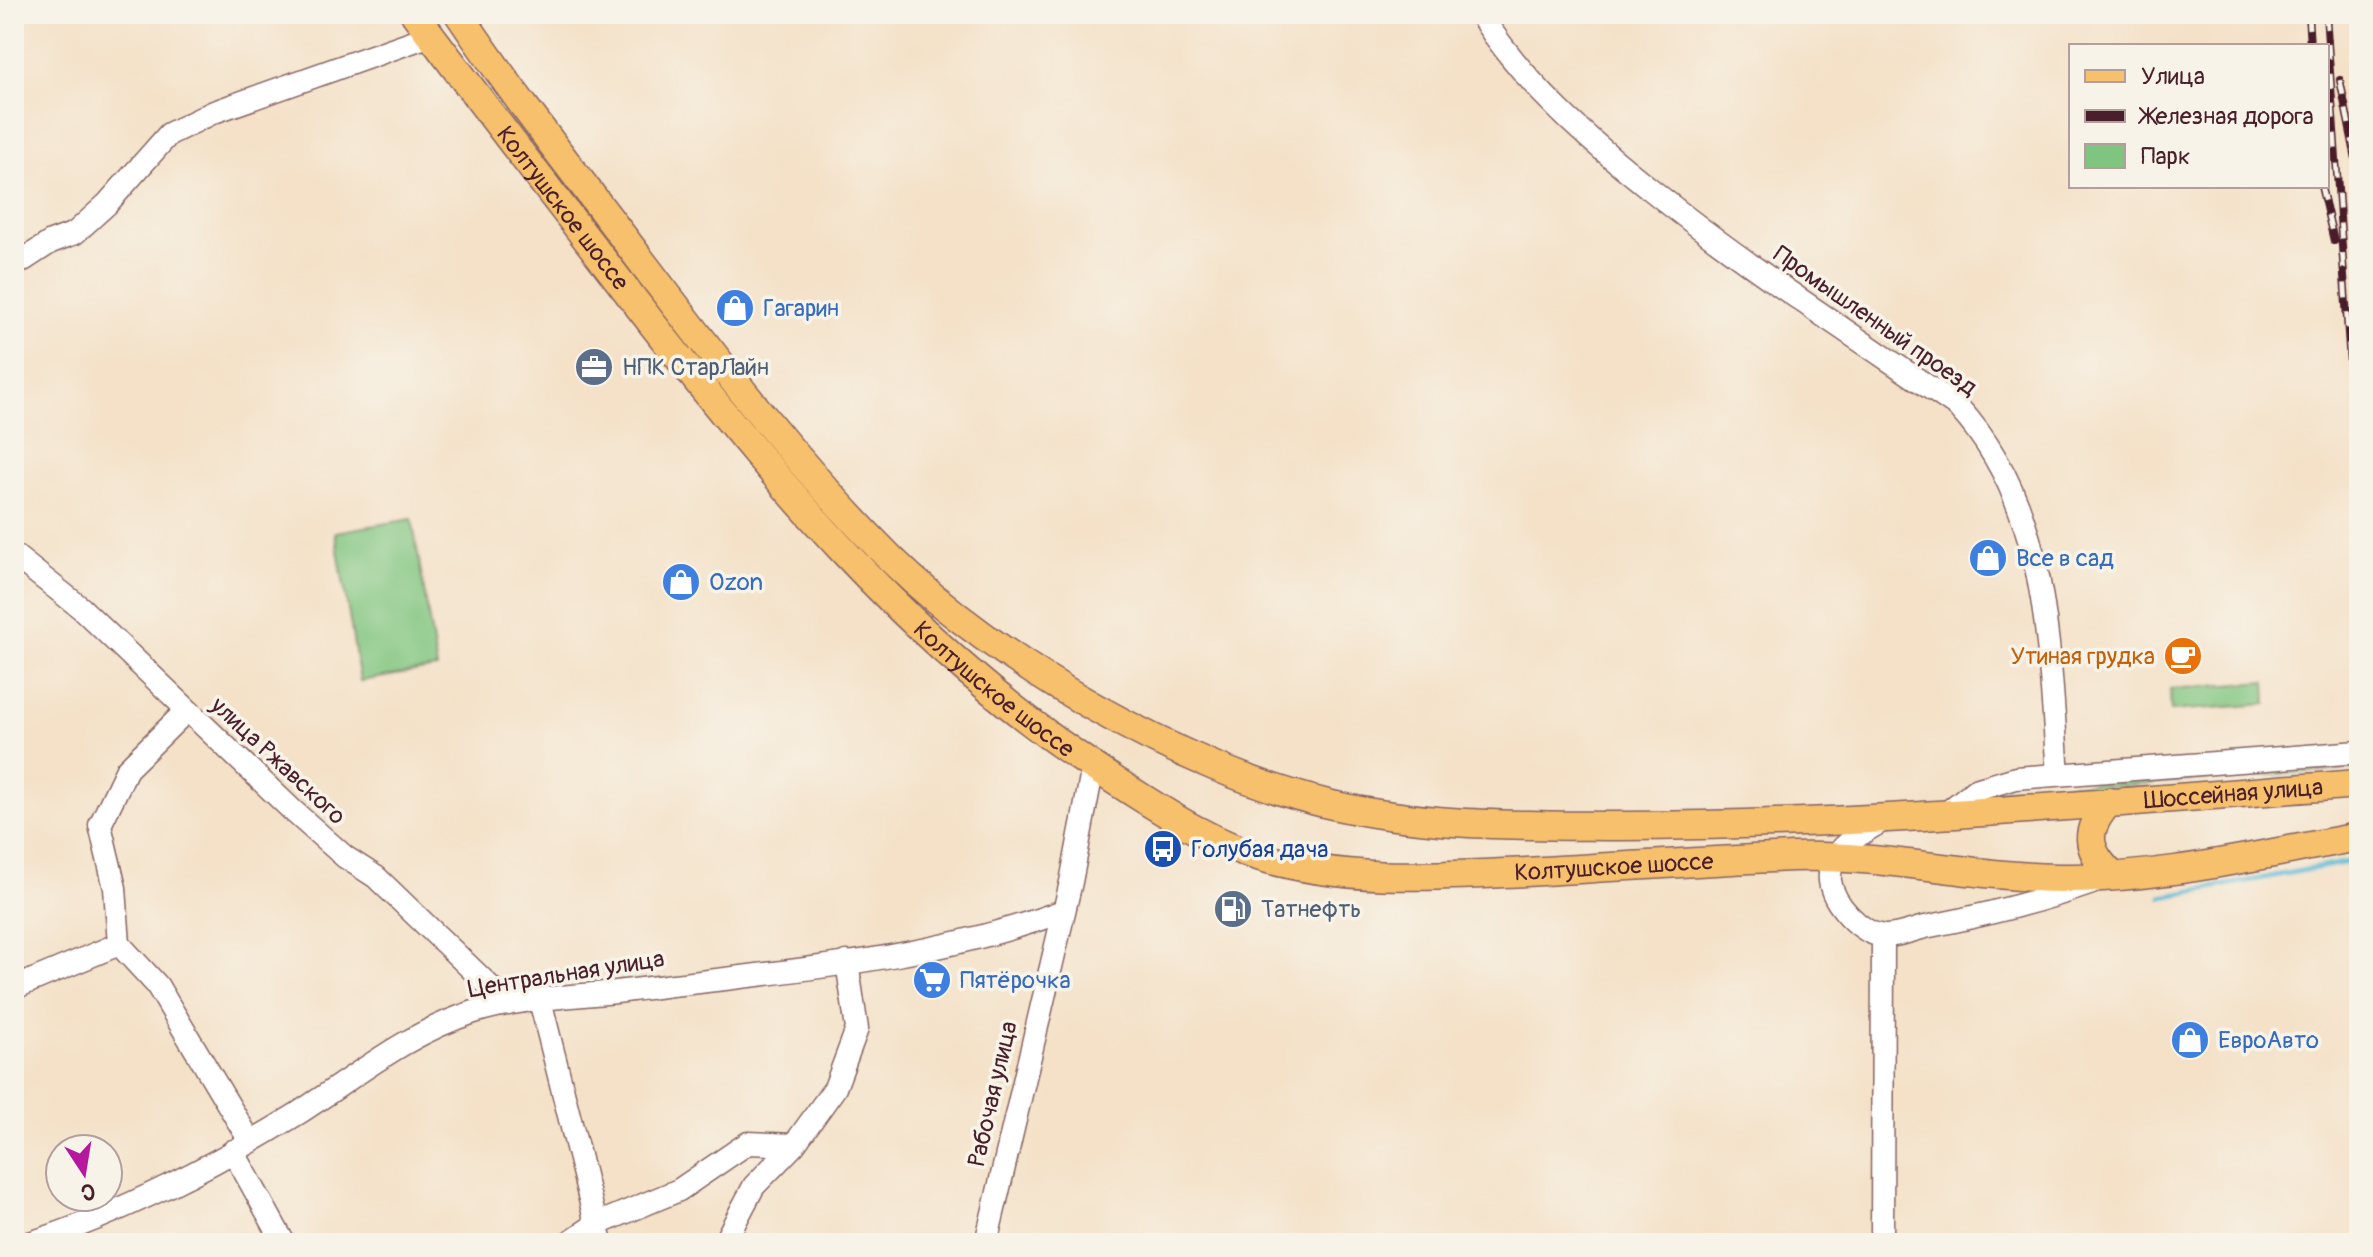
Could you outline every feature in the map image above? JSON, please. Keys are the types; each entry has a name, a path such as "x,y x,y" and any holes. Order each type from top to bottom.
{"main road":[{"name":"Колтушское шоссе","path":"459,14 544,138 804,465 893,560 945,607 1046,677 1136,728 1217,766 1326,804 1397,818 1471,825 1733,827 1884,820 2109,802"},
{"name":"Колтушское шоссе","path":"423,25 685,366 825,533 871,582 983,686 1093,767 1184,826 1259,857 1336,872 1392,877 1834,858 1893,860 2037,878 2112,875"},
{"name":"Шоссейная улица","path":"2109,802 2359,784"},
{"path":"2109,802 2095,818 2090,840 2096,860 2112,875 2359,837"}],"street":[{"name":"Промышленный проезд","path":"1480,14 1503,51 1575,129 1703,231 1958,407 1978,429 2007,476 2026,521 2035,559 2058,774"},
{"path":"14,266 51,242 75,233 107,204 169,134 214,112 423,25"},
{"name":"улица Ржавского","path":"14,555 81,608 186,711 336,849 376,877 508,1004"},
{"path":"186,711 127,769 100,825 115,888 119,944 157,985 242,1146 284,1243"},
{"path":"1944,815 1975,790 1995,782 2058,774 2359,752"},
{"name":"Рабочая улица","path":"986,1243 1093,767"},
{"name":"Колтушское шоссе","path":"1834,858 1856,836 1884,820"},
{"path":"1834,858 1830,869 1831,886 1841,903 1855,923 1883,936 1995,912 2112,875"},
{"name":"Центральная улица","path":"30,1243 99,1217 242,1146 307,1107 389,1050 454,1018 508,1004 847,962 1016,928 1063,911"},
{"path":"1882,1243 1883,936"},
{"path":"14,988 119,944"},
{"path":"724,1243 754,1186 794,1145 835,1088 857,1029 847,962"},
{"path":"540,1000 598,1234"},
{"path":"568,1243 598,1234 679,1190 748,1143 794,1145"}],"green space":[{"path":"412,519 437,668 360,681 335,532"},
{"path":"2266,682 2267,704 2171,711 2170,689"},
{"path":"2359,762 2359,769 1997,794 1997,790"}],"waterway":[{"path":"2162,897 2359,860"}],"railway":[{"path":"2308,14 2310,44"},
{"path":"2326,14 2328,44"},
{"path":"2329,58 2357,464"},
{"path":"2340,80 2359,174"},
{"path":"2321,188 2334,241"}],"place":[{"name":"Гагарин","path":"735,308"},
{"name":"НПК СтарЛайн","path":"594,367"},
{"name":"Все в сад","path":"1988,558"},
{"name":"Ozon","path":"681,582"},
{"name":"Утиная грудка","path":"2183,656"},
{"name":"Голубая дача","path":"1163,849"},
{"name":"Татнефть","path":"1233,909"},
{"name":"Пятёрочка","path":"932,980"},
{"name":"ЕвроАвто","path":"2190,1040"}]}
